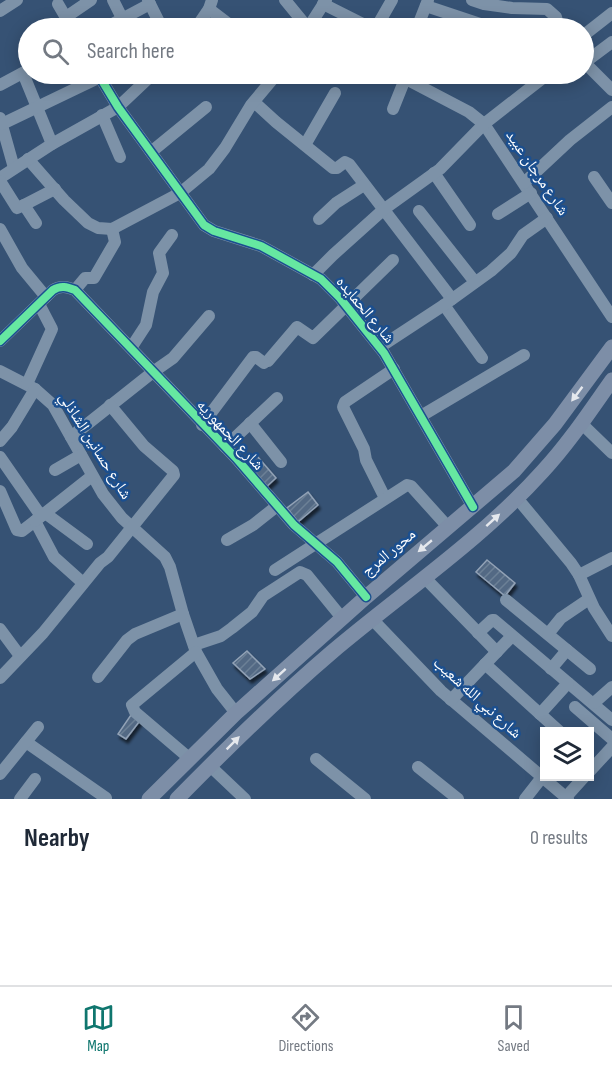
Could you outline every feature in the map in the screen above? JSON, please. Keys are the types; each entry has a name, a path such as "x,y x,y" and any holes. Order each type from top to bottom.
{"main road":[{"name":"محور المرج","path":"149,799 236,713 526,458 555,424 612,347"},
{"path":"177,799 281,698 372,619 472,539 517,498 542,473 612,380"},
{"path":"526,458 542,473"}],"street":[{"path":"0,11 17,0"},
{"path":"74,18 91,0"},
{"path":"113,0 122,18"},
{"path":"285,0 300,18"},
{"path":"382,18 392,0"},
{"path":"480,1 525,4 547,9 556,18"},
{"path":"132,18 149,2 157,18"},
{"path":"315,18 325,2 347,18"},
{"path":"421,18 427,3 466,18"},
{"path":"58,4 66,18"},
{"path":"202,18 210,5 224,18"},
{"path":"594,27 612,13"},
{"path":"594,55 612,42"},
{"path":"594,72 612,90"},
{"path":"0,85 18,75"},
{"path":"30,84 52,144"},
{"path":"14,168 1,125 82,84"},
{"name":"شارع الحمايده","path":"104,84 118,107 200,221 209,228 247,240 313,275 324,282 346,304 380,347 394,369 473,507"},
{"path":"55,189 18,208 0,179 52,144 118,107 141,84"},
{"path":"28,159 88,223 98,228 112,229 180,193 209,169 269,84"},
{"path":"393,109 403,84"},
{"name":"شارع مرجان عبيد","path":"420,84 470,112 484,124 612,317"},
{"path":"313,275 383,210 434,173 454,156 484,124 535,84"},
{"path":"306,145 335,93"},
{"path":"254,102 334,169 347,163 448,302 482,358"},
{"path":"151,152 206,107"},
{"path":"498,214 528,188 570,140 612,107"},
{"path":"102,115 120,157"},
{"path":"434,173 470,225"},
{"path":"594,177 612,203"},
{"path":"319,219 339,201 364,185"},
{"path":"24,205 36,223"},
{"path":"419,211 475,282"},
{"path":"380,347 475,282 511,253 523,235 547,218"},
{"path":"0,229 42,301 52,330 31,386 12,427 0,441"},
{"path":"0,340 58,287 66,286 75,290 85,278 94,278 114,242 112,229"},
{"path":"131,348 146,325 153,292 163,273 159,253 172,235"},
{"path":"202,425 253,357 266,362 297,327 312,339 393,260"},
{"name":"شارع الجمهوريه","path":"75,290 225,447 277,506 337,562 366,597"},
{"path":"71,437 176,355 209,316"},
{"path":"422,416 524,355"},
{"path":"385,498 343,405 394,369"},
{"name":"شارع حسانين الشاذلي","path":"0,371 31,386 53,405 92,476 112,506 165,557 195,649 217,689 236,713"},
{"path":"225,447 277,398"},
{"path":"0,677 43,633 174,476 174,473 144,446 110,405"},
{"path":"250,423 281,462"},
{"path":"581,423 612,453"},
{"path":"55,470 81,455"},
{"path":"0,457 40,517 54,557 83,583"},
{"path":"0,491 3,506 18,531 22,531 92,476"},
{"path":"275,570 385,498 409,485 448,527"},
{"path":"517,498 579,575 589,599 612,636"},
{"path":"227,540 253,525 277,506"},
{"path":"40,517 87,544"},
{"path":"579,575 612,558"},
{"path":"189,758 135,712 132,707 134,702 195,649 232,628 252,612 263,596 300,572 307,575 342,618"},
{"path":"424,577 497,651"},
{"path":"548,634 561,618 589,599"},
{"path":"506,600 590,669"},
{"path":"98,677 127,640 135,634 183,614"},
{"name":"شارع نبي الله شعيب","path":"372,619 451,700 540,774"},
{"path":"478,633 493,619 612,720"},
{"path":"0,629 20,656"},
{"path":"451,700 512,636"},
{"path":"551,669 567,650"},
{"path":"485,664 554,727"},
{"path":"540,714 568,683"},
{"path":"594,704 612,687"},
{"path":"575,707 612,739"},
{"path":"0,774 38,727"},
{"path":"26,742 106,798"},
{"path":"594,763 612,747"},
{"path":"316,759 365,799"},
{"path":"210,766 245,799"},
{"path":"418,767 458,799"},
{"path":"20,799 35,779"},
{"path":"525,799 540,780"},
{"name":"شارع نبي الله شعيب","path":"548,781 567,798"},
{"path":"567,798 582,781"}],"building":[{"path":"257,456 276,478 264,489 245,467"},
{"path":"308,492 318,505 298,522 287,508"},
{"path":"487,560 515,583 505,596 476,572"},
{"path":"247,651 265,669 250,679 233,663"},
{"path":"133,712 142,718 126,739 118,734"}],"cycle path":[{"path":"104,84 118,107 204,225 214,231 261,246 321,279 340,298 384,353 473,507"},
{"path":"0,341 53,290 59,287 75,290 236,458 294,525 337,562 366,597"}]}
